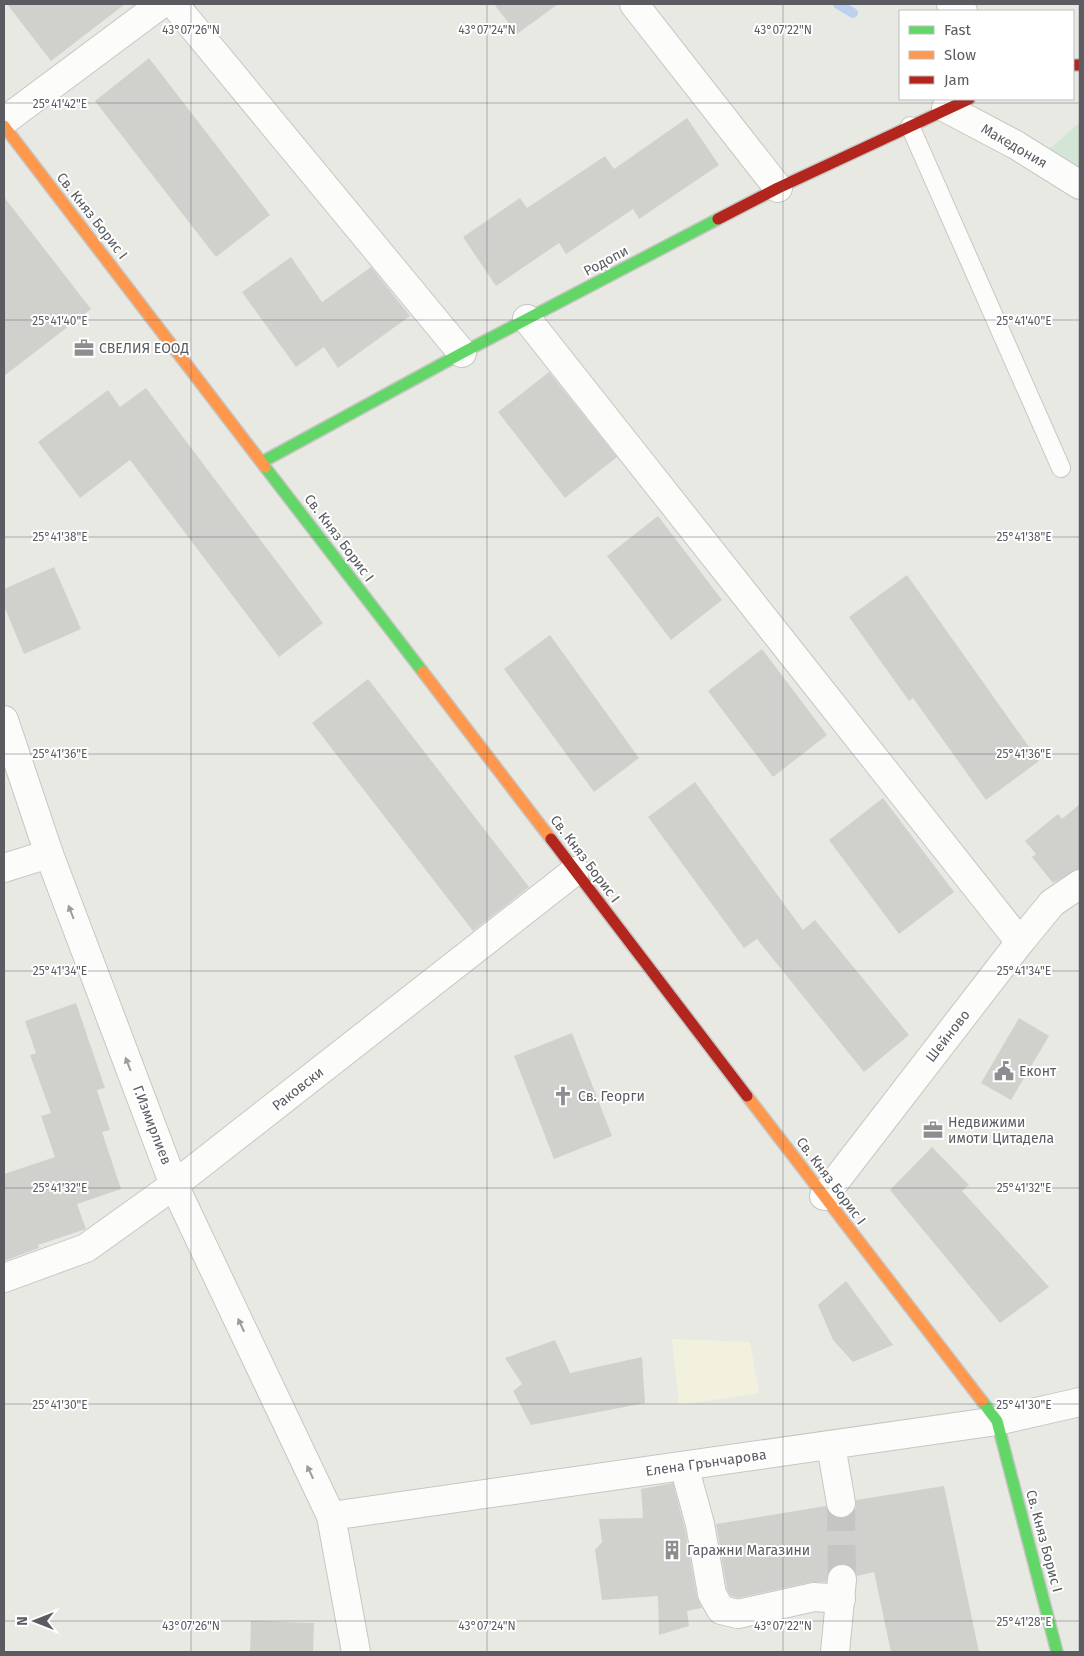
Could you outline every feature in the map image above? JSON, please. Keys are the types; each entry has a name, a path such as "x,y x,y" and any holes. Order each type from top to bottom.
{"street":[{"path":"4,121 161,4"},
{"path":"174,4 462,353"},
{"path":"634,4 778,188"},
{"name":"Родопи","path":"262,462 462,353 778,188 958,103"},
{"name":"Македония","path":"958,103 1016,145 1080,186"},
{"name":"Св. Княз Борис I","path":"4,126 997,1421 1057,1652"},
{"path":"527,319 1020,942"},
{"name":"Г.Измирлиев","path":"4,720 50,854 174,1185 331,1516 356,1652"},
{"path":"4,868 50,854"},
{"name":"Раковски","path":"4,1278 86,1248 174,1185 575,872"},
{"name":"Шейново","path":"824,1196 1052,903 1080,884"},
{"name":"Елена Грънчарова","path":"331,1516 997,1421 1080,1402"},
{"path":"831,1444 841,1503"},
{"path":"684,1466 700,1524 712,1594 721,1610 738,1614 841,1589 835,1652"}],"lane":[{"path":"910,126 1061,468"}],"shaded area":[{"path":"1080,122 1080,173 1045,153"},
{"path":"672,1339 750,1342 759,1393 679,1405"}],"building":[{"path":"7,4 125,4 51,61"},
{"path":"494,4 558,4 517,34"},
{"path":"149,58 270,215 216,257 95,101"},
{"path":"687,118 719,165 639,219 633,209 566,254 559,243 496,286 463,237 520,198 527,208 605,156 614,169"},
{"path":"4,197 91,309 4,376"},
{"path":"291,257 322,302 371,267 410,316 338,368 324,347 296,367 242,292"},
{"path":"549,372 617,457 565,498 498,412"},
{"path":"146,388 323,623 279,657 130,460 80,498 38,442 108,390 120,407"},
{"path":"658,516 722,600 671,640 607,556"},
{"path":"54,567 81,629 24,654 4,606 4,589"},
{"path":"907,575 1039,761 986,800 913,698 909,701 849,617"},
{"path":"550,635 639,758 594,792 504,669"},
{"path":"762,649 827,735 773,777 708,691"},
{"path":"368,679 529,887 473,931 312,723"},
{"path":"695,782 803,930 815,920 909,1035 864,1072 757,939 744,948 648,817"},
{"path":"883,798 954,892 899,934 829,840"},
{"path":"1080,804 1080,868 1053,883 1032,857 1036,854 1025,841 1058,814 1062,819"},
{"path":"76,1003 105,1088 97,1090 110,1130 102,1132 121,1189 77,1204 86,1229 38,1245 39,1248 4,1261 4,1174 55,1157 41,1116 51,1113 30,1055 36,1053 25,1021"},
{"path":"1019,1018 1049,1036 1011,1100 981,1083"},
{"name":"Св. Георги","path":"572,1033 612,1136 554,1159 514,1056"},
{"path":"932,1147 969,1185 962,1191 1049,1287 1000,1323 890,1190"},
{"path":"846,1281 893,1345 853,1362 833,1340 818,1305"},
{"path":"555,1340 570,1373 642,1357 645,1403 531,1425 513,1391 522,1384 505,1358"},
{"path":"673,1483 685,1529 697,1597 702,1608 687,1611 689,1626 659,1635 658,1596 602,1600 595,1550 602,1542 599,1519 643,1518 641,1489"},
{"path":"944,1486 979,1652 891,1652 874,1572 857,1576 851,1567 844,1564 836,1565 830,1570 826,1582 811,1582 738,1598 731,1596 727,1589 716,1524 826,1506 829,1513 836,1518 843,1518 851,1515 856,1508 856,1500"},
{"path":"251,1621 314,1623 313,1652 250,1652"}],"waterway":[{"path":"838,4 853,13"}],"tunnel":[{"path":"841,1503 842,1579"}],"traffic: fast":[{"path":"262,462 462,353 718,219"},
{"path":"265,467 423,672"},
{"path":"982,1401 997,1421 1057,1652"}],"traffic: slow":[{"path":"4,126 265,467"},
{"path":"423,672 551,839"},
{"path":"747,1096 982,1401"}],"traffic: jam":[{"path":"1074,65 1080,65"},
{"path":"718,219 778,188 967,100"},
{"path":"551,839 747,1096"}],"place":[{"name":"СВЕЛИЯ ЕООД","path":"84,348"},
{"name":"Еконт","path":"1004,1071"},
{"name":"Св. Георги","path":"563,1096"},
{"name":"Недвижими имоти Цитадела","path":"933,1130"},
{"name":"Гаражни Магазини","path":"672,1550"}]}
